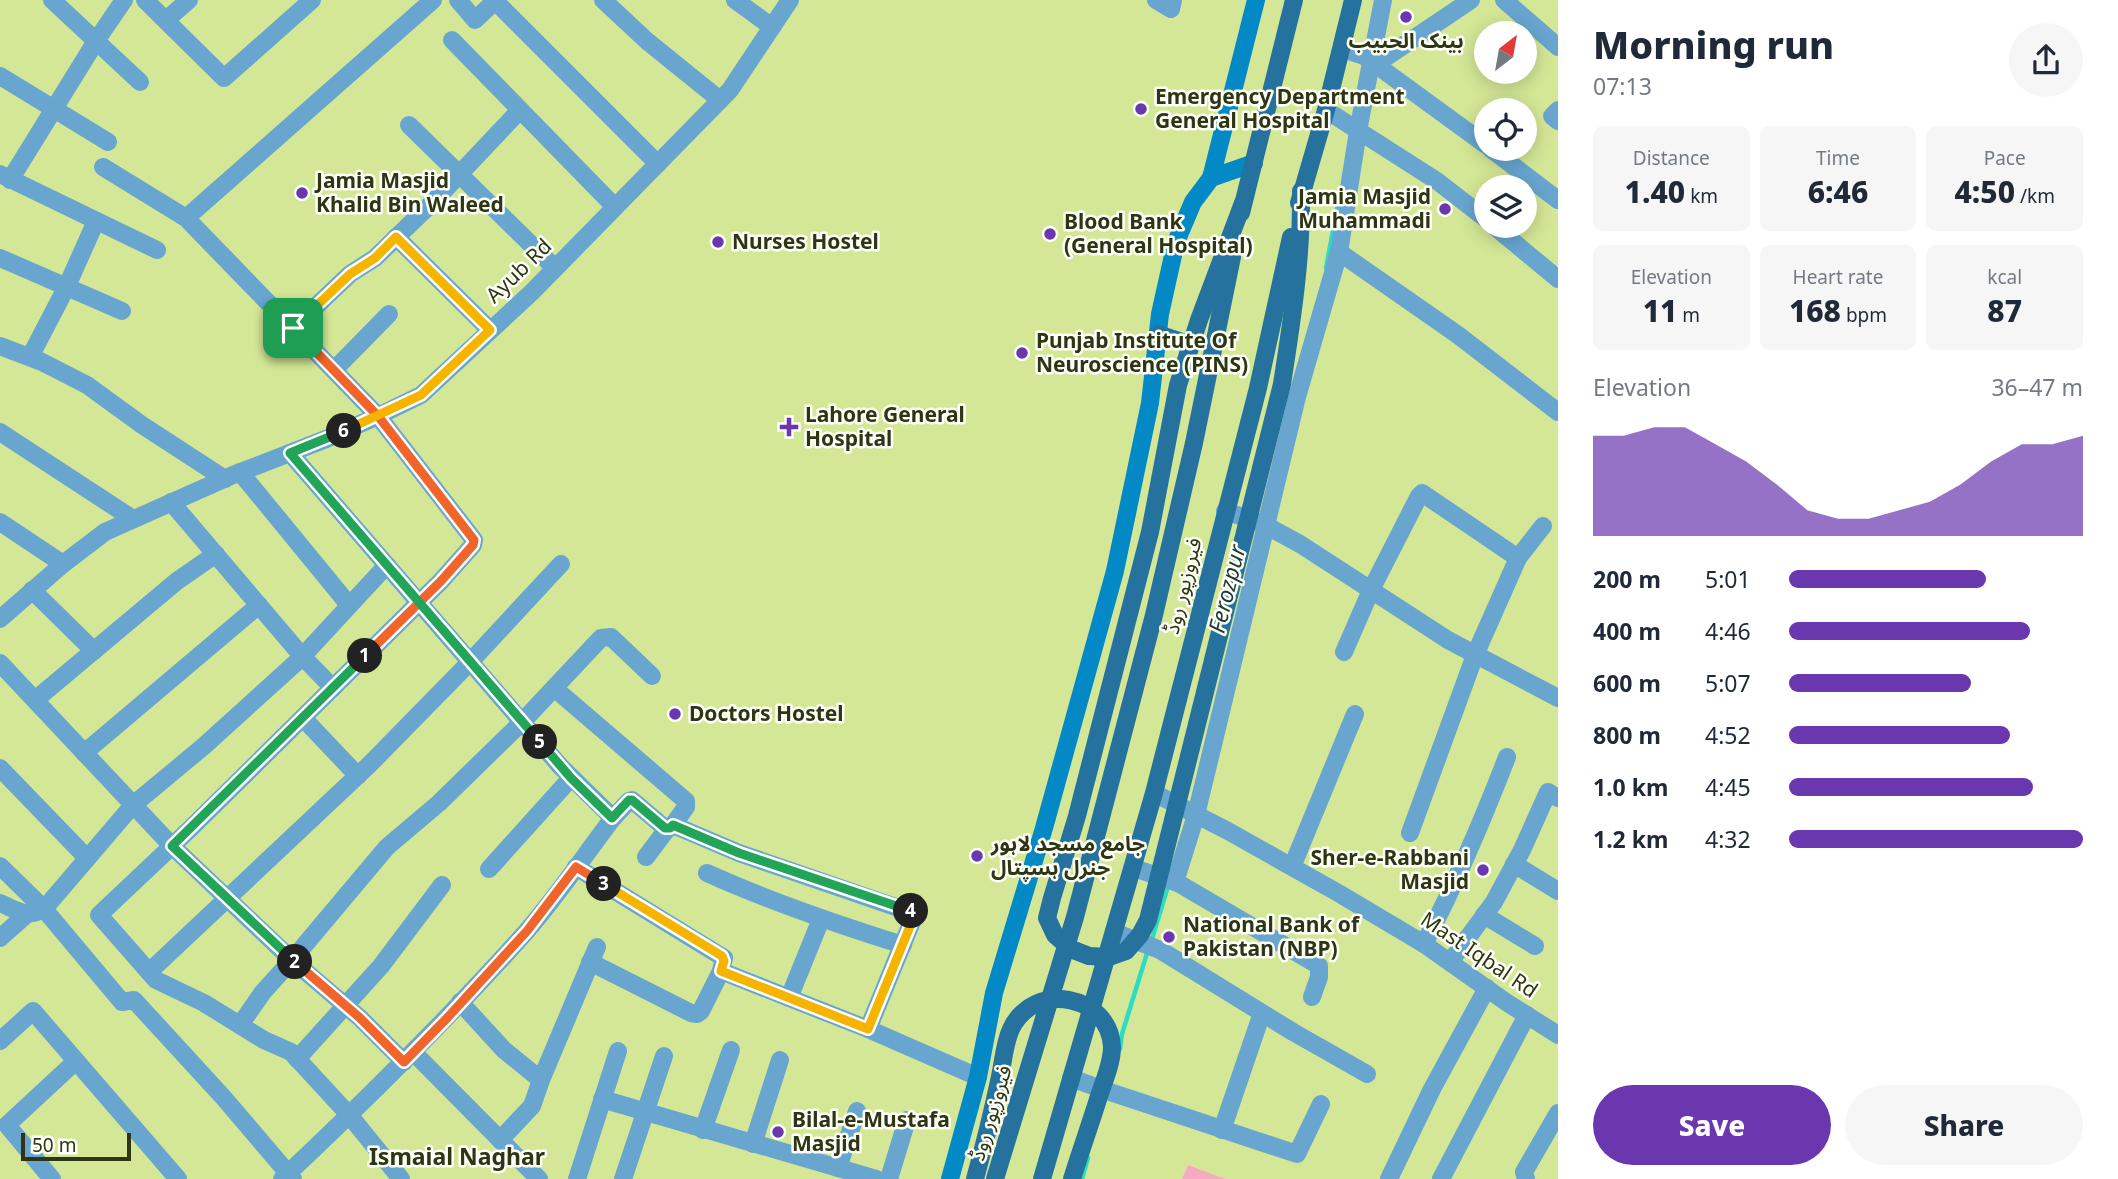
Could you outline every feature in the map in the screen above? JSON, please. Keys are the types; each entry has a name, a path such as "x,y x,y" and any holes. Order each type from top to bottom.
{"main road":[{"name":"فیروزپور روڈ","path":"995,1179 1075,917 1150,629 1194,443 1243,203 1294,0"},
{"name":"فیروزپور روڈ","path":"1042,1179 1154,793 1258,388 1301,191 1326,110 1353,0"},
{"path":"1243,203 1178,385 1150,532 1077,816 1047,918 1055,935 1070,949 1089,956 1108,957 1126,951 1140,936 1148,920 1282,384 1295,299 1301,191"},
{"path":"1158,334 1191,345"},
{"path":"975,1179 1011,1029 1024,1011 1053,998 1074,1000 1095,1012 1107,1028 1112,1046 1107,1073 1072,1179"}],"street":[{"path":"52,0 140,82"},
{"path":"124,0 54,109 5,177 157,250"},
{"path":"145,0 224,78 312,0"},
{"path":"166,20 189,0"},
{"path":"187,218 433,0"},
{"path":"458,0 475,20 496,0 658,164"},
{"path":"603,0 647,41 720,100"},
{"path":"735,0 772,27"},
{"name":"Ayub Rd","path":"0,619 63,564 105,533 421,395 555,268 730,90 790,0"},
{"path":"1156,0 1171,9 1173,0"},
{"path":"950,1179 978,1077 995,993 1115,571 1150,403 1160,314 1175,242 1193,202 1211,178 1256,0"},
{"path":"1175,882 1196,815 1297,397 1339,252 1382,0"},
{"path":"1373,62 1471,0"},
{"path":"1504,0 1558,47"},
{"path":"452,40 615,207"},
{"path":"1342,49 1364,56 1474,136"},
{"path":"0,76 108,142"},
{"path":"293,328 350,274 375,258 520,110"},
{"path":"1326,110 1437,181 1474,210"},
{"path":"1558,110 1552,116 1558,121"},
{"path":"409,125 555,268"},
{"path":"1507,161 1558,200"},
{"path":"1211,178 1254,163"},
{"path":"103,167 187,218 378,416 474,540 473,545 419,604 99,915 156,980 204,1003 264,1040 291,1052 350,1116 401,1179"},
{"path":"30,357 67,286 96,221"},
{"path":"396,237 490,330"},
{"path":"1508,238 1558,279"},
{"path":"1339,252 1458,335 1558,412"},
{"path":"0,258 122,311"},
{"path":"334,370 389,314"},
{"path":"0,346 30,357 87,385 142,425 232,476 349,605"},
{"path":"0,432 133,519"},
{"path":"290,453 571,778 612,818"},
{"path":"1344,652 1371,590 1422,493 1518,558"},
{"path":"171,502 302,656 333,688"},
{"path":"1225,511 1265,525 1300,544 1448,640 1558,698"},
{"path":"0,522 63,564"},
{"path":"1410,833 1475,655 1518,558 1543,526"},
{"path":"34,700 177,581 216,554"},
{"path":"149,972 358,776 561,564"},
{"path":"0,938 35,912 88,858 133,805 302,656 387,565"},
{"path":"32,590 94,651"},
{"path":"84,753 259,605"},
{"path":"240,1025 263,992 387,847 439,803 522,722 601,638 611,637 652,676"},
{"path":"0,663 172,846 292,960 409,1057 539,1179"},
{"path":"554,688 686,801 686,807 646,857"},
{"path":"1292,867 1356,714"},
{"path":"303,718 358,776"},
{"path":"1424,944 1478,833 1507,757"},
{"path":"0,768 88,858"},
{"path":"489,869 571,778"},
{"path":"1450,962 1494,902 1548,792 1558,798"},
{"name":"Mast Iqbal Rd","path":"1154,793 1292,867 1424,944 1558,1035"},
{"path":"0,866 35,912 122,1002 134,1000 223,1097 288,1177 409,1057 527,931 612,818 629,800 670,827 913,913 903,946 868,1029"},
{"path":"1514,864 1558,891"},
{"path":"500,1140 532,1106 593,954 691,1013 697,1014 701,1011 724,961 722,956 576,867"},
{"path":"1134,868 1175,882 1241,918 1319,966 1319,977 1312,997"},
{"path":"707,873 764,899 903,946"},
{"path":"297,1059 381,966 442,885"},
{"path":"0,903 35,912"},
{"path":"1484,915 1535,946"},
{"path":"789,998 821,919"},
{"path":"1114,932 1160,950 1367,1074"},
{"path":"721,971 868,1029 978,1077"},
{"path":"1389,1179 1432,1089 1487,988"},
{"path":"460,1002 504,1050 541,1080"},
{"path":"0,1041 33,1011 178,1179"},
{"path":"1222,1130 1262,1013"},
{"path":"1441,1179 1527,1015"},
{"path":"577,1179 618,1051"},
{"path":"703,1130 731,1051"},
{"path":"623,1179 664,1056"},
{"path":"753,1144 780,1060"},
{"path":"52,1179 7,1125 76,1061"},
{"path":"1071,1078 1297,1154 1321,1104"},
{"path":"602,1099 876,1179"},
{"path":"838,1168 857,1111"},
{"path":"1526,1179 1524,1172 1558,1113"},
{"path":"889,1179 907,1120"}],"shaded area":[{"path":"1188,1165 1225,1179 1182,1179"}],"waterway":[{"name":"Ferozpur","path":"1326,268 1338,204"},
{"name":"Ferozpur","path":"1151,942 1169,883"},
{"name":"Ferozpur","path":"1120,1049 1122,1034 1148,950"},
{"name":"Ferozpur","path":"1082,1179 1088,1158"}],"place":[{"name":"بينک الحبيب","path":"1406,17"},
{"name":"Emergency Department General Hospital","path":"1141,109"},
{"name":"Jamia Masjid Khalid Bin Waleed","path":"302,193"},
{"name":"Jamia Masjid Muhammadi","path":"1445,209"},
{"name":"Blood Bank (General Hospital)","path":"1050,234"},
{"name":"Nurses Hostel","path":"718,242"},
{"name":"Punjab Institute Of Neuroscience (PINS)","path":"1022,353"},
{"name":"Lahore General Hospital","path":"789,427"},
{"name":"Doctors Hostel","path":"675,714"},
{"name":"جامع مسجد لاہور جنرل ہسپتال","path":"977,856"},
{"name":"Sher-e-Rabbani Masjid","path":"1483,870"},
{"name":"National Bank of Pakistan (NBP)","path":"1169,937"},
{"name":"Bilal-e-Mustafa Masjid","path":"778,1132"}],"district":[{"name":"Ismaial Naghar","path":"457,1157"}],"route":[{"path":"293,328 350,274 375,258 396,237 490,330 421,395 378,416 290,453 419,604 560,766 612,818 632,800 667,829 673,825 739,853 913,913 913,919 868,1029 721,971 724,961 722,956 576,867 527,931 404,1062 360,1018 292,960 172,846 419,604 474,542 378,416 293,328"}]}
